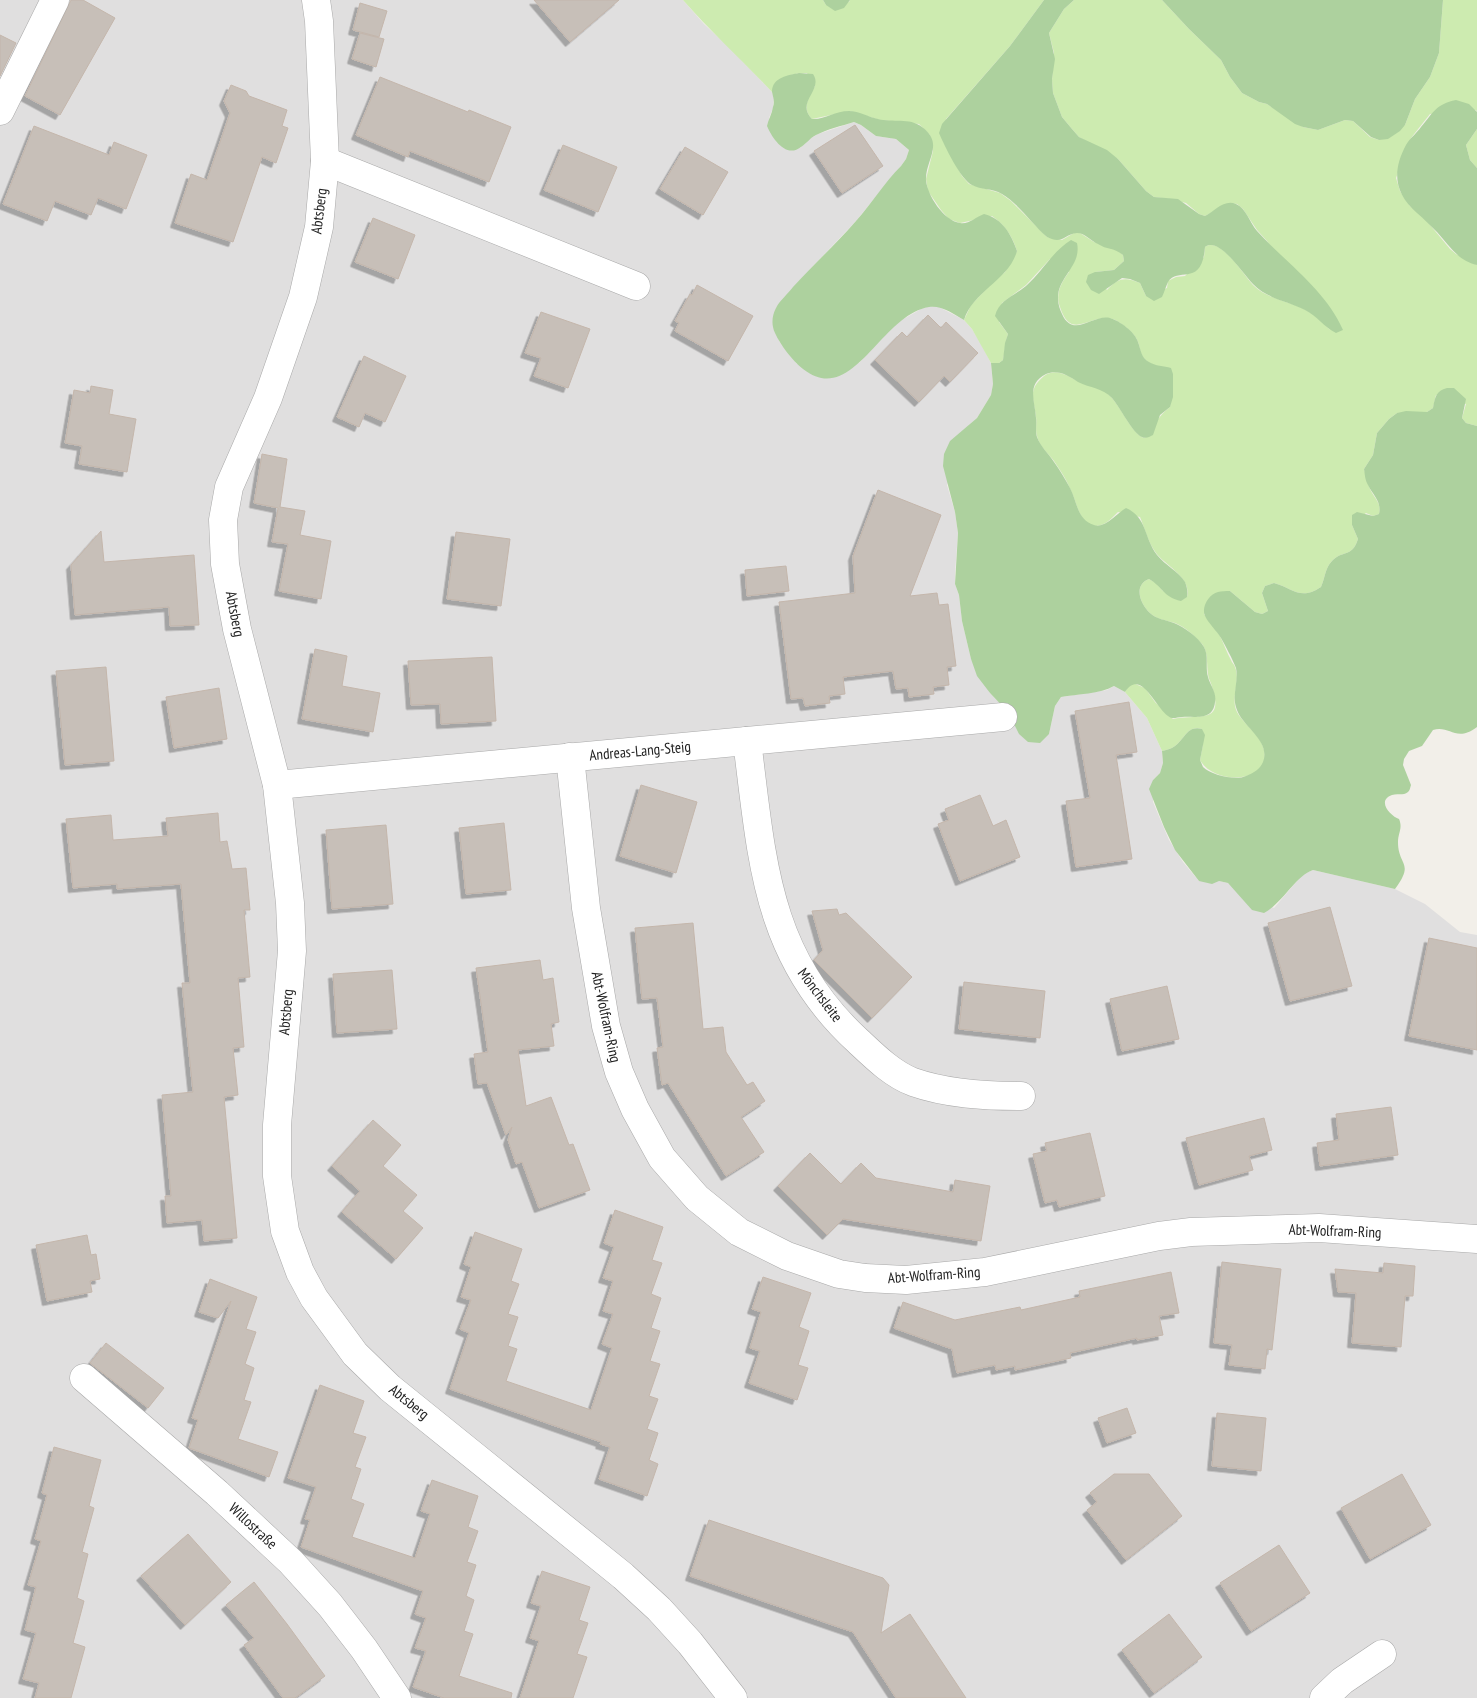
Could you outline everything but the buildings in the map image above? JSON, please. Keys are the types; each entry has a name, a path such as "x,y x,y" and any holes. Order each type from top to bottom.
{"street":[{"path":"0,111 55,0"},
{"name":"Abtsberg","path":"316,0 319,21 325,161 319,226 303,297 268,398 229,487 223,520 225,564 237,629 277,785 290,903 292,951 276,1125 277,1176 285,1231 300,1272 314,1298 355,1354 390,1388 623,1576 659,1609 690,1643 733,1698"},
{"path":"325,161 636,286"},
{"name":"Andreas-Lang-Steig","path":"277,785 1003,717"},
{"name":"Mönchsleite","path":"747,741 763,864 783,936 803,977 853,1037 885,1066 911,1081 952,1092 993,1096 1021,1096"},
{"name":"Abt-Wolfram-Ring","path":"570,757 586,908 606,1026 619,1072 662,1158 697,1198 739,1232 787,1256 839,1274 865,1278 906,1280 985,1272 1159,1236 1191,1232 1319,1228 1477,1239"},
{"name":"Willostraße","path":"84,1378 217,1493 291,1562 330,1605 364,1649 397,1698"},
{"path":"1324,1698 1342,1681 1382,1654"}],"shaded area":[{"path":"0,0 683,0 704,24 772,92 774,98 773,108 769,118 800,148 809,139 818,134 854,122 876,136 896,139 909,150 901,166 856,221 776,308 779,341 797,364 859,363 889,330 900,321 930,306 939,307 964,320 981,344 991,363 993,384 991,395 977,418 969,425 947,485 955,512 958,533 955,584 959,595 962,621 971,659 990,693 1008,712 1020,734 1049,734 1055,706 1061,697 1107,690 1114,686 1125,692 1147,718 1162,751 1163,763 1160,773 1153,780 1153,802 1169,840 1183,862 1199,881 1228,883 1239,893 1274,908 1303,874 1313,870 1395,889 1425,904 1460,932 1477,935 1477,1698 0,1698"}],"green space":[{"path":"683,0 823,0 826,5 849,2 850,0 1044,0 1010,46 946,119 943,141 962,176 969,184 1000,193 1011,201 1047,237 1062,240 1074,233 1080,233 1094,242 1116,249 1123,255 1124,261 1114,270 1095,272 1107,290 1122,279 1140,283 1146,296 1167,288 1168,281 1176,277 1185,276 1204,257 1205,247 1211,245 1224,251 1259,290 1271,297 1306,310 1330,330 1267,241 1243,209 1237,204 1229,203 1205,216 1199,214 1186,203 1154,197 1146,191 1118,159 1079,137 1062,117 1053,93 1054,53 1049,33 1064,9 1074,0 1162,0 1221,60 1230,77 1242,93 1267,104 1303,127 1318,130 1345,120 1353,121 1370,137 1379,140 1405,125 1415,99 1430,77 1439,53 1443,0 1477,0 1477,112 1476,110 1430,114 1411,138 1396,178 1400,191 1410,206 1426,220 1450,249 1477,265 1477,426 1466,423 1462,418 1466,404 1436,395 1433,408 1427,412 1397,413 1377,433 1373,455 1364,469 1370,489 1379,504 1379,514 1373,516 1366,513 1352,525 1358,539 1356,545 1330,564 1326,570 1321,587 1314,591 1302,593 1274,583 1265,586 1262,593 1268,611 1262,614 1255,612 1230,591 1204,614 1220,636 1235,667 1237,678 1235,707 1237,712 1260,740 1264,750 1264,761 1259,769 1251,775 1229,777 1217,774 1207,768 1200,760 1203,744 1202,729 1193,729 1175,746 1162,751 1147,718 1125,692 1129,685 1133,683 1145,688 1155,702 1173,719 1208,715 1213,711 1215,705 1206,652 1202,644 1182,627 1153,615 1146,609 1141,600 1141,586 1149,579 1156,583 1163,591 1187,597 1188,590 1186,584 1153,549 1140,517 1118,512 1103,525 1090,525 1086,522 1079,512 1065,479 1038,440 1036,434 1033,390 1039,381 1049,373 1063,374 1105,391 1117,404 1135,432 1145,438 1159,417 1170,407 1173,374 1145,360 1135,336 1117,321 1108,318 1077,325 1065,318 1058,298 1061,284 1069,272 1050,259 1026,285 1002,303 999,322 1008,334 1003,360 999,363 991,363 972,329 964,320 971,305 1005,272 1017,251 1008,232 992,216 960,223 949,219 941,210 928,191 926,179 933,151 930,135 919,124 880,120 850,111 812,119 807,111 807,102 815,86 807,73 781,79 772,92"},
{"path":"823,0 850,0 844,8 835,11 826,5"},
{"path":"1044,0 1074,0 1064,9 1049,33 1055,59 1052,79 1053,93 1062,117 1079,137 1107,150 1154,197 1178,199 1199,214 1205,216 1228,203 1239,206 1268,243 1316,289 1335,315 1343,330 1336,333 1305,310 1265,293 1253,284 1224,251 1211,245 1205,247 1203,260 1195,272 1172,278 1168,282 1162,297 1154,301 1146,296 1140,283 1130,279 1122,278 1099,294 1091,290 1086,282 1088,275 1095,272 1114,270 1124,261 1123,255 1095,243 1080,233 1060,240 1047,237 1008,198 998,192 975,187 968,182 953,162 941,138 939,133 942,124 1010,46"},
{"path":"1162,0 1443,0 1439,53 1430,77 1415,99 1405,125 1388,139 1379,140 1371,137 1353,121 1345,120 1318,130 1295,124 1267,104 1242,93 1230,77 1221,60"},
{"path":"799,73 813,74 815,80 807,107 812,119 844,111 853,111 884,120 912,122 922,127 929,133 932,140 933,146 926,180 929,193 937,206 948,218 960,223 969,222 984,214 991,216 1001,223 1009,233 1017,251 1007,270 975,301 964,320 938,307 929,307 912,314 896,326 852,369 837,377 821,378 803,369 795,361 775,333 774,314 780,302 793,287 862,214 901,166 909,150 896,139 876,136 854,122 816,135 795,150 785,149 780,146 767,126 774,105 773,87 778,80"},
{"path":"1456,100 1469,104 1477,112 1477,129 1466,145 1470,160 1477,168 1477,265 1459,256 1409,205 1400,190 1398,181 1399,164 1408,142 1435,110 1444,104"},
{"path":"1477,129 1477,168 1470,160 1466,145"},
{"path":"1071,240 1077,243 1078,251 1073,265 1061,284 1058,299 1061,311 1067,321 1072,325 1078,325 1097,319 1110,318 1122,324 1136,338 1146,360 1171,368 1173,374 1173,397 1170,407 1160,415 1153,435 1143,438 1138,435 1108,395 1063,374 1055,372 1046,374 1036,383 1033,393 1037,437 1064,478 1078,510 1088,523 1098,526 1102,525 1126,508 1133,512 1142,522 1157,555 1185,582 1187,597 1181,601 1170,597 1149,579 1141,586 1141,600 1152,615 1182,627 1195,636 1204,647 1207,658 1207,673 1215,699 1214,708 1207,715 1173,718 1168,716 1148,692 1137,684 1131,686 1125,692 1114,686 1095,692 1061,697 1055,706 1049,734 1040,743 1028,742 1019,734 1008,712 977,676 971,659 962,621 959,595 955,584 958,533 955,512 943,466 944,454 950,441 977,418 991,395 993,384 991,363 999,363 1003,360 1008,334 995,316 997,311 1003,302 1026,286 1058,250"},
{"path":"1447,388 1454,388 1466,399 1462,418 1466,423 1477,426 1477,727 1464,734 1439,729 1433,730 1422,746 1409,751 1404,759 1403,765 1411,785 1410,790 1404,794 1392,795 1385,801 1386,808 1399,819 1401,825 1398,839 1399,850 1405,869 1395,889 1313,870 1301,878 1278,902 1264,913 1252,910 1228,883 1219,881 1212,884 1199,881 1175,850 1149,789 1153,780 1160,773 1163,763 1162,751 1175,746 1187,733 1197,728 1202,729 1205,735 1200,760 1203,767 1207,770 1236,778 1256,771 1263,762 1263,747 1240,716 1235,705 1236,668 1221,638 1205,616 1205,605 1215,593 1230,591 1255,612 1262,614 1268,611 1262,593 1265,586 1274,583 1302,593 1314,591 1321,587 1326,570 1330,564 1356,545 1358,539 1352,525 1352,515 1357,512 1373,516 1379,514 1378,502 1367,483 1364,469 1373,455 1377,433 1397,413 1406,411 1427,412 1433,408 1438,393"}]}
